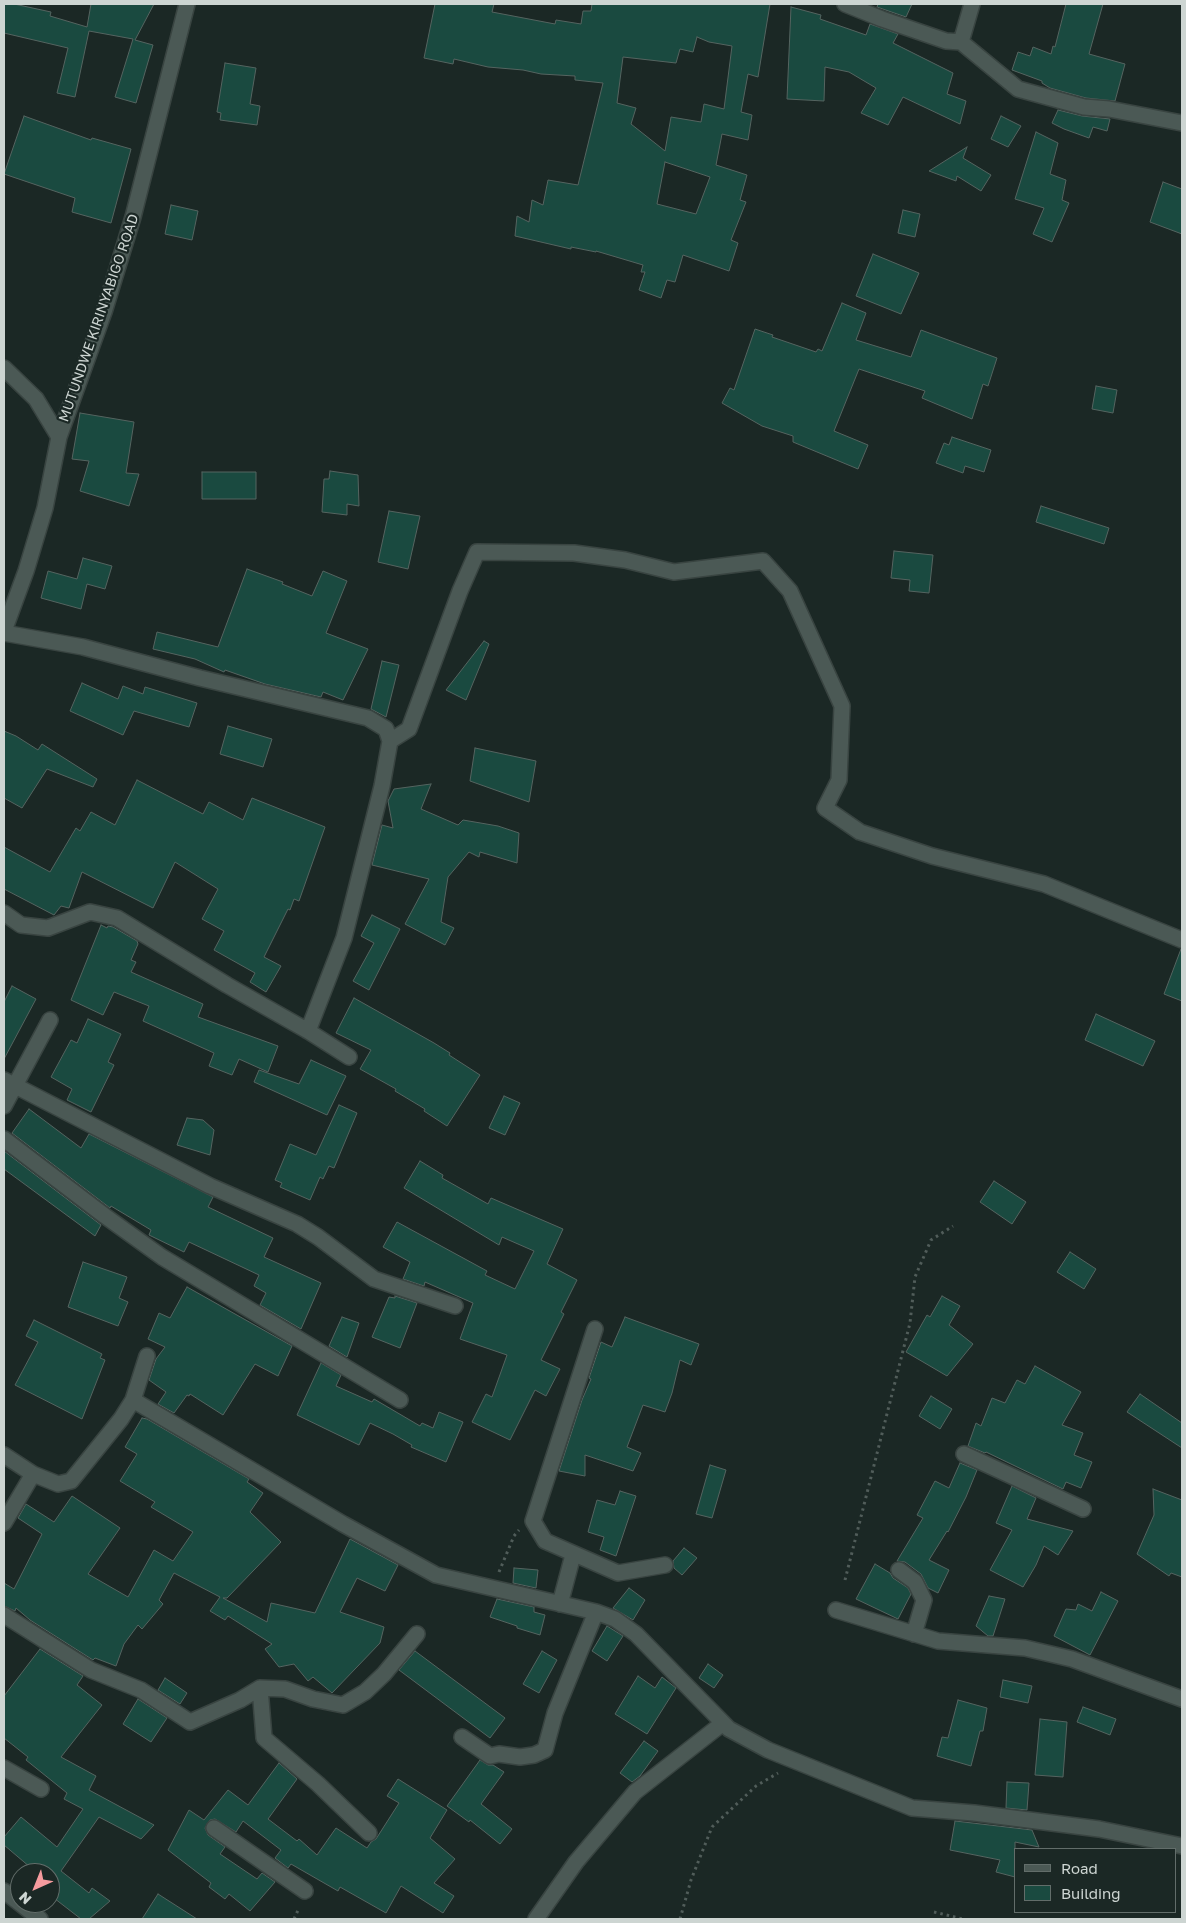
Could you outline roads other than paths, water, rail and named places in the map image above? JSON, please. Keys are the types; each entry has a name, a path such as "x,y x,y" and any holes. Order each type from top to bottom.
{"street":[{"name":"MUTUNDWE KIRINYABIGO ROAD","path":"4,632 45,508 59,437 104,312 133,217 188,4"},
{"path":"845,4 946,41 961,42 1018,89 1084,107 1109,109 1182,123"},
{"path":"961,42 972,4"},
{"path":"4,368 36,400 59,437"},
{"path":"390,741 409,729 457,599 477,552 574,553 625,560 674,572 763,561 790,590 842,706 839,780 825,808 860,832 932,856 1044,884 1182,940"},
{"path":"4,632 83,647 200,678 368,718 386,729 390,741 382,786 344,938 308,1031"},
{"path":"4,913 21,925 48,928 90,912 117,918 349,1057"},
{"path":"4,1106 10,1083 50,1020"},
{"path":"10,1083 210,1186 297,1224 318,1237 374,1279 455,1306"},
{"path":"4,1139 162,1257 400,1400"},
{"path":"595,1329 533,1521 545,1541 618,1573 665,1565"},
{"path":"4,1455 33,1474 58,1484 71,1481 121,1419 133,1400 147,1356"},
{"path":"133,1400 335,1519 436,1575 615,1618 636,1634 729,1729 768,1750 912,1808 974,1813 1100,1829 1182,1846"},
{"path":"964,1454 1083,1508"},
{"path":"4,1523 33,1474"},
{"path":"560,1604 574,1555"},
{"path":"899,1570 915,1582 924,1600 914,1634"},
{"path":"836,1610 938,1642 1026,1648 1072,1659 1136,1684 1182,1699"},
{"path":"462,1736 490,1756 499,1754 520,1757 534,1755 545,1750 555,1713 596,1612"},
{"path":"4,1615 91,1670 141,1690 190,1722 240,1700 260,1688 285,1689 313,1699 343,1705 365,1692 384,1674 418,1634"},
{"path":"260,1688 264,1738 318,1784 369,1833"},
{"path":"536,1919 576,1862 636,1792 723,1723"},
{"path":"4,1768 41,1789"},
{"path":"214,1828 305,1891"},
{"path":"4,1891 40,1919"}]}
